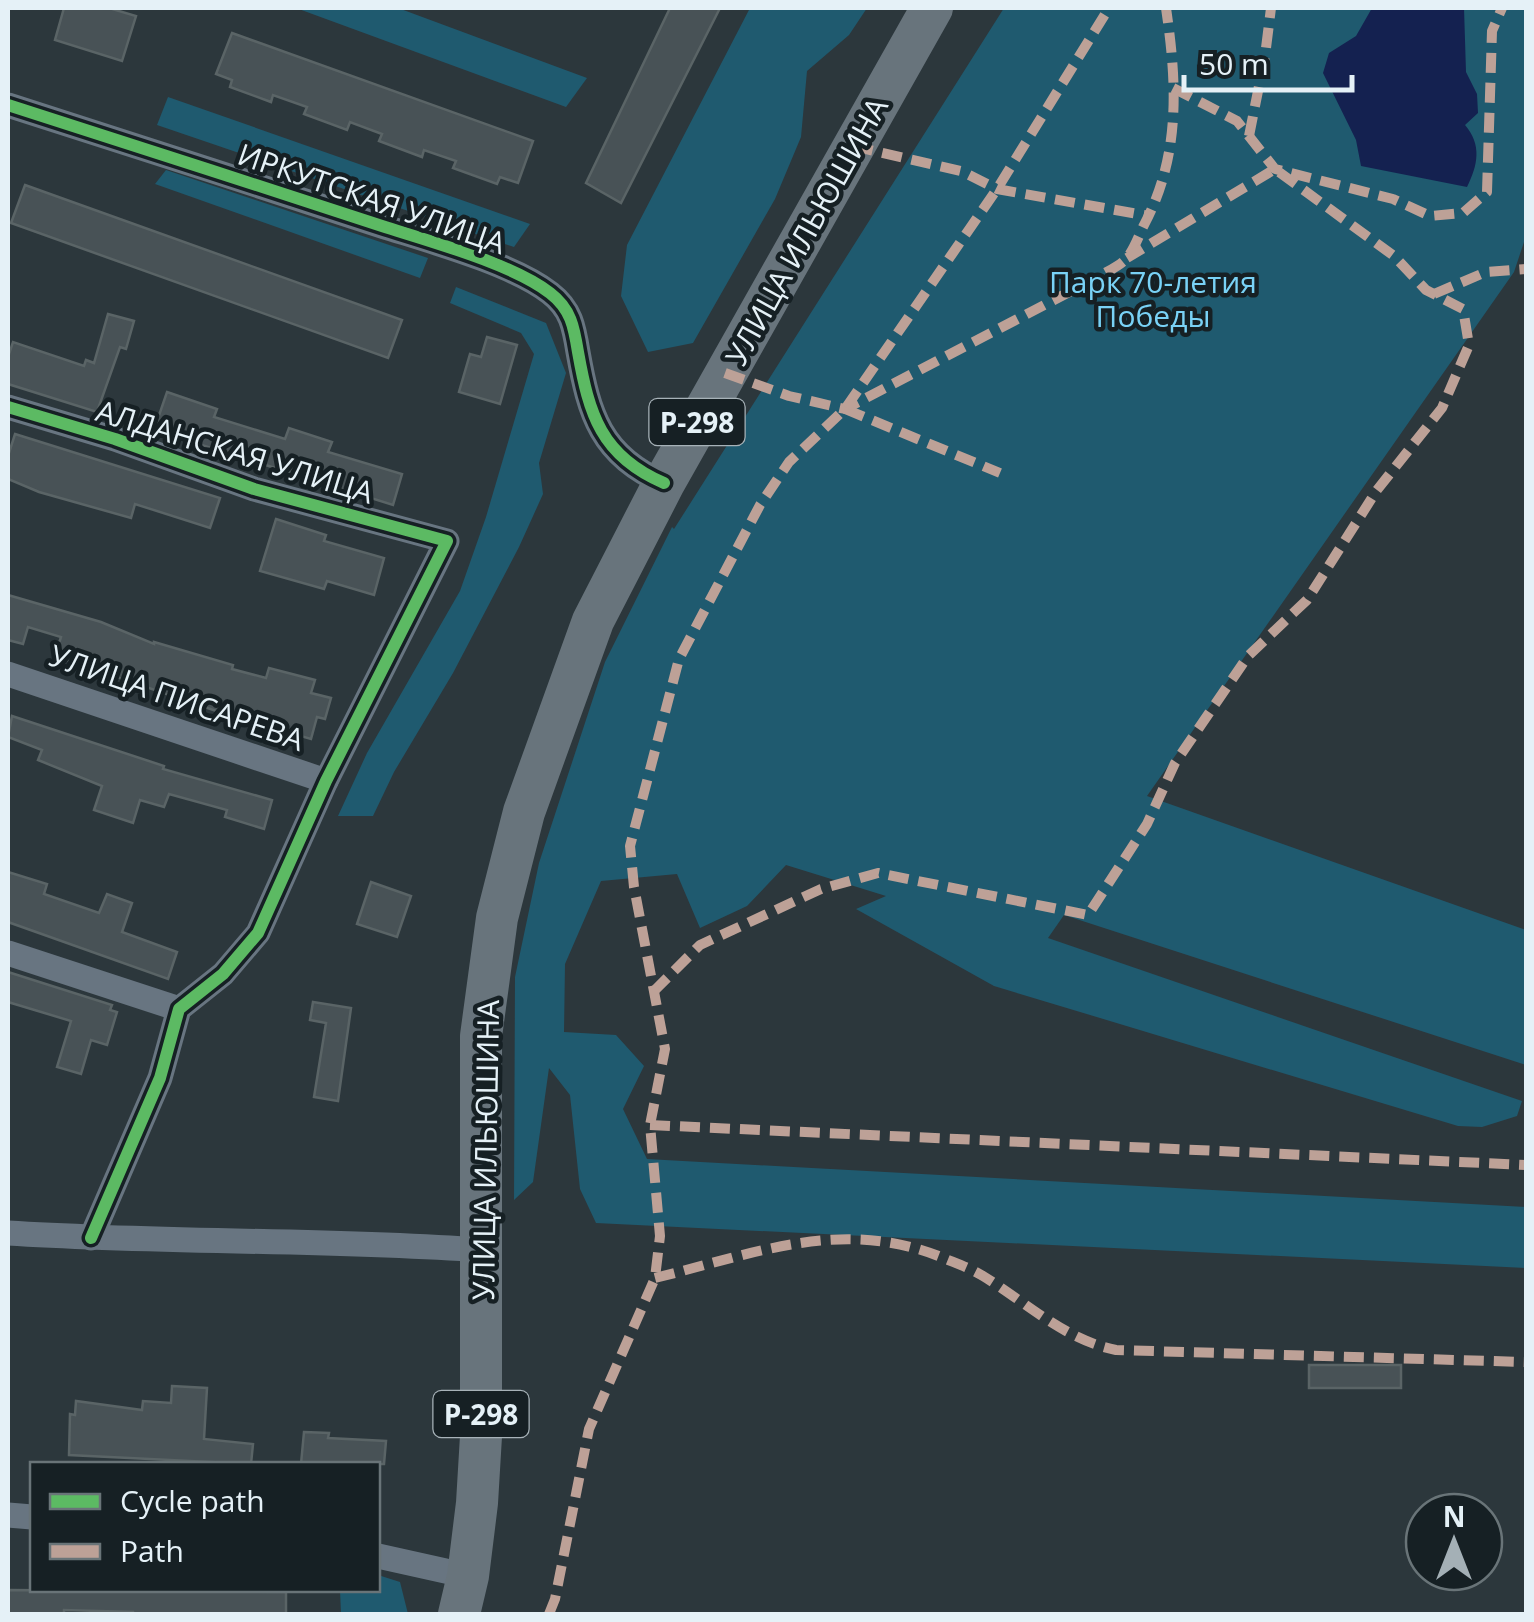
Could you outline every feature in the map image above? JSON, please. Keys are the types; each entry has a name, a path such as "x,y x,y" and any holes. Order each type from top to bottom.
{"highway":[{"name":"УЛИЦА ИЛЬЮШИНА","path":"463,1595 481,1436 481,1036 503,891 536,778 593,621 664,483 932,8"}],"street":[{"name":"ИРКУТСКАЯ УЛИЦА","path":"8,105 444,246 530,279 553,294 572,316 587,400 604,440 643,474 664,483"},
{"name":"АЛДАНСКАЯ УЛИЦА","path":"8,407 115,439 254,489 447,541 326,781"},
{"name":"УЛИЦА ПИСАРЕВА","path":"8,674 326,781"},
{"path":"90,1238 160,1078 179,1009 224,974 258,932 326,781"},
{"path":"8,953 179,1009"},
{"path":"8,1234 369,1242 481,1250"},
{"path":"380,1557 463,1595"}],"green space":[{"path":"296,8 398,8 587,78 566,107"},
{"path":"750,8 867,8 849,35 807,71 801,137 775,199 693,343 648,352 621,296 627,245"},
{"name":"Парк 70-летия Победы","path":"1004,8 1526,8 1526,236 1514,272 1147,796 1526,930 1526,1065 1064,915 1048,938 1522,1101 1517,1116 1482,1127 1458,1126 994,986 856,909 886,896 786,865 747,906 700,928 677,874 601,881 565,964 564,1032 616,1035 644,1066 623,1109 647,1159 1526,1207 1526,1268 596,1223 580,1189 570,1095 549,1068 533,1182 514,1200 515,977 539,863 605,662 672,527"},
{"path":"168,97 530,224 514,247 157,125"},
{"path":"166,170 428,258 420,278 155,184"},
{"path":"456,287 546,323 566,373 539,463 543,494 453,673 394,772 373,816 338,816 367,753 460,591 534,354 521,333 450,303"},
{"path":"380,1576 400,1582 408,1614 341,1614 340,1592 380,1592"}],"shaded area":[{"path":"1372,8 1464,8 1466,72 1477,94 1478,113 1465,125 1474,140 1476,155 1467,187 1361,166 1356,140 1323,73 1329,53 1356,36"}],"building":[{"path":"64,8 109,8 136,16 122,61 55,40"},
{"path":"670,8 720,8 621,203 586,183"},
{"path":"232,33 533,141 518,183 500,177 497,184 453,168 456,161 424,150 422,157 379,141 382,134 350,122 347,130 304,114 307,107 273,95 271,102 230,87 232,80 216,74"},
{"path":"25,185 402,320 388,358 11,223"},
{"path":"108,314 134,321 126,349 120,347 97,412 8,384 8,357 13,342 84,366 86,360 94,363"},
{"path":"487,337 517,345 500,404 459,392 470,354 481,357"},
{"path":"167,392 217,409 214,417 285,439 289,428 332,442 328,452 402,474 393,505 154,430"},
{"path":"15,434 220,498 210,528 135,504 131,518 39,492 8,479 8,456"},
{"path":"276,519 326,535 324,541 384,558 374,595 327,581 324,589 260,571"},
{"path":"8,595 101,622 154,644 233,665 232,669 266,678 269,668 315,680 311,693 331,698 325,719 317,717 311,739 55,656 61,637 28,627 23,644 8,640"},
{"path":"12,716 164,766 163,769 272,800 264,829 225,817 227,810 169,794 164,807 140,800 133,823 94,810 102,786 38,760 42,750 8,737"},
{"path":"8,872 47,884 44,894 99,913 107,894 132,903 122,932 177,952 168,979 8,922"},
{"path":"371,882 411,896 397,937 357,924"},
{"path":"8,972 112,1005 110,1010 117,1012 107,1045 91,1040 81,1074 57,1067 71,1021 8,1002"},
{"path":"313,1002 351,1008 338,1101 314,1097 326,1023 310,1020"},
{"path":"1309,1365 1401,1365 1401,1388 1309,1388"},
{"path":"172,1386 207,1388 204,1439 253,1444 251,1462 69,1455 70,1414 75,1415 76,1401 142,1410 143,1401 171,1403"},
{"path":"304,1432 329,1433 328,1438 386,1441 384,1464 301,1462"},
{"path":"8,1590 286,1592 286,1614 64,1610 64,1614 8,1613"}],"marked path":[{"path":"549,1614 589,1429 655,1278 660,1236 650,1125 665,1049 634,887 630,846 679,659 760,505 789,462 845,409 997,189 1109,8"},
{"path":"725,373 789,396 845,409 1123,262 1156,199 1170,145 1174,91 1166,8"},
{"path":"1249,136 1271,8"},
{"path":"1173,88 1237,121 1275,169 1393,199 1430,216 1463,213 1487,192 1492,31 1502,8"},
{"path":"853,146 961,171 997,189 1149,216"},
{"path":"653,992 700,945 821,889 878,873 1088,915 1147,824 1175,763 1248,656 1307,600 1377,490 1442,408 1469,345 1463,309 1426,290 1394,256 1275,169 1127,258"},
{"path":"1434,294 1486,272 1526,269"},
{"path":"845,409 1000,473"},
{"path":"650,1125 1526,1165"},
{"path":"655,1278 762,1250 832,1240 868,1240 904,1245 968,1268 1063,1329 1116,1350 1526,1362"}],"cycle path":[{"path":"8,105 446,246 534,282 563,305 570,319 587,395 602,431 626,460 664,483"},
{"path":"8,407 115,439 254,489 447,541 326,781 258,933 223,974 179,1009 160,1078 91,1238"}]}
